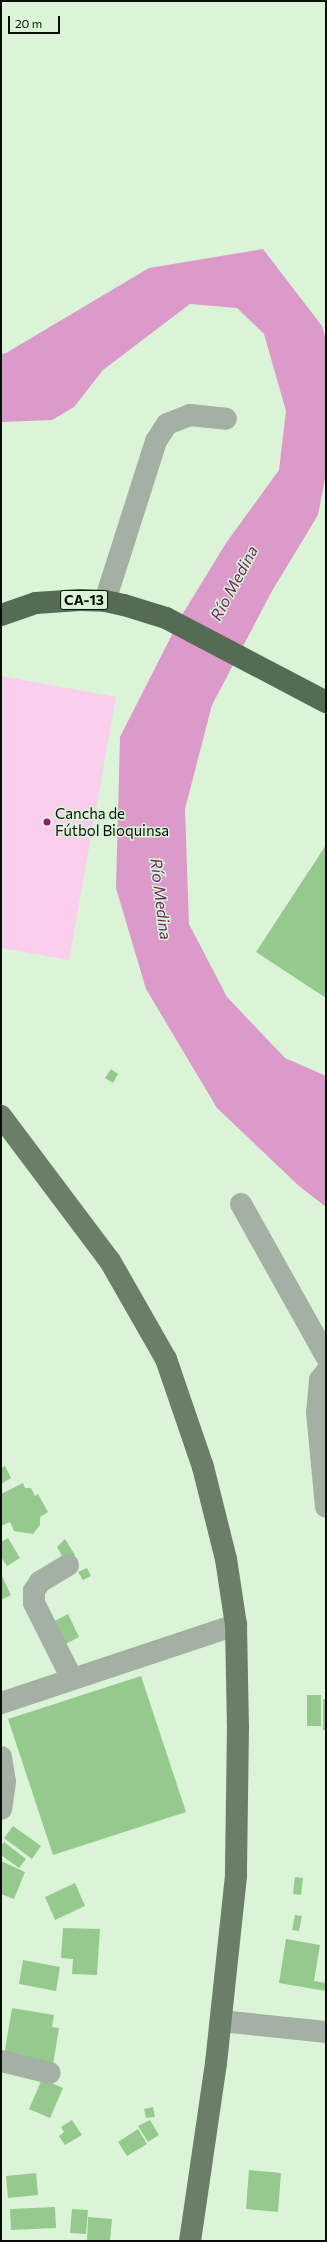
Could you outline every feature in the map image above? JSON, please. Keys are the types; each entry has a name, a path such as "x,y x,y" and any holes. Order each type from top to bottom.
{"highway":[{"name":"CA-13","path":"1,615 36,603 80,600 105,601 166,618 326,702"},
{"name":"CA-13","path":"290,683 326,695"}],"main road":[{"path":"1,1116 110,1261 166,1359 204,1467 226,1559 236,1625 238,1726 236,1876 221,2020 190,2241"}],"street":[{"path":"105,601 156,441 167,424 190,415 226,419"},
{"path":"241,1204 326,1356"},
{"path":"326,1372 320,1380 317,1412 326,1506"},
{"path":"68,1565 40,1582 34,1591 34,1604 72,1679"},
{"path":"1,1703 236,1625"},
{"path":"1,1757 5,1782 1,1809"},
{"path":"221,2020 326,2032"},
{"path":"1,2061 50,2073"}],"shaded area":[{"name":"Cancha de Fútbol Bioquinsa","path":"1,676 116,697 69,960 1,948"}],"water":[{"name":"Río Medina","path":"263,249 322,326 326,340 326,473 318,515 272,591 212,705 185,809 189,924 227,997 285,1058 326,1076 326,1207 299,1186 217,1108 146,989 116,888 120,737 182,615 226,543 279,470 286,411 264,334 237,308 190,304 103,370 74,407 52,420 1,422 1,354 6,353 149,268"}],"building":[{"path":"326,845 326,998 256,952"},
{"path":"111,1069 118,1074 113,1083 105,1078"},
{"path":"5,1466 11,1478 1,1484 1,1468"},
{"path":"23,1483 25,1488 31,1488 35,1496 38,1494 48,1512 40,1517 40,1525 33,1534 14,1531 10,1522 1,1526 1,1494"},
{"path":"8,1538 20,1558 7,1566 1,1557 1,1542"},
{"path":"65,1539 75,1555 65,1561 57,1547"},
{"path":"87,1568 91,1576 83,1580 78,1572"},
{"path":"1,1574 11,1595 1,1600"},
{"path":"68,1614 79,1637 58,1648 47,1625"},
{"path":"141,1676 186,1812 53,1855 8,1719"},
{"path":"307,1695 321,1695 321,1726 307,1726"},
{"path":"323,1699 326,1699 326,1730 323,1730"},
{"path":"13,1826 41,1846 32,1859 4,1838"},
{"path":"4,1842 26,1859 19,1868 1,1855 1,1847"},
{"path":"1,1861 25,1872 14,1899 1,1894"},
{"path":"295,1877 303,1878 301,1895 293,1894"},
{"path":"75,1883 85,1906 55,1920 45,1897"},
{"path":"295,1915 302,1916 299,1931 292,1930"},
{"path":"63,1928 100,1929 97,1975 72,1974 73,1959 61,1958"},
{"path":"286,1939 320,1945 314,1981 326,1983 326,1991 279,1983"},
{"path":"23,1960 60,1967 56,1991 19,1984"},
{"path":"12,2008 54,2015 52,2027 59,2028 53,2065 4,2056"},
{"path":"42,2079 63,2088 50,2118 29,2109"},
{"path":"153,2107 155,2117 146,2118 144,2109"},
{"path":"72,2120 82,2135 65,2145 59,2136 64,2132 61,2127"},
{"path":"150,2120 159,2135 148,2142 138,2126"},
{"path":"138,2129 147,2144 127,2156 118,2142"},
{"path":"249,2170 281,2173 278,2212 246,2209"},
{"path":"36,2173 38,2195 8,2198 6,2176"},
{"path":"55,2207 56,2228 11,2230 10,2209"},
{"path":"72,2209 88,2210 86,2234 70,2233"},
{"path":"88,2217 112,2219 110,2241 87,2241"}],"place":[{"name":"Cancha de Fútbol Bioquinsa","path":"47,822"}]}
